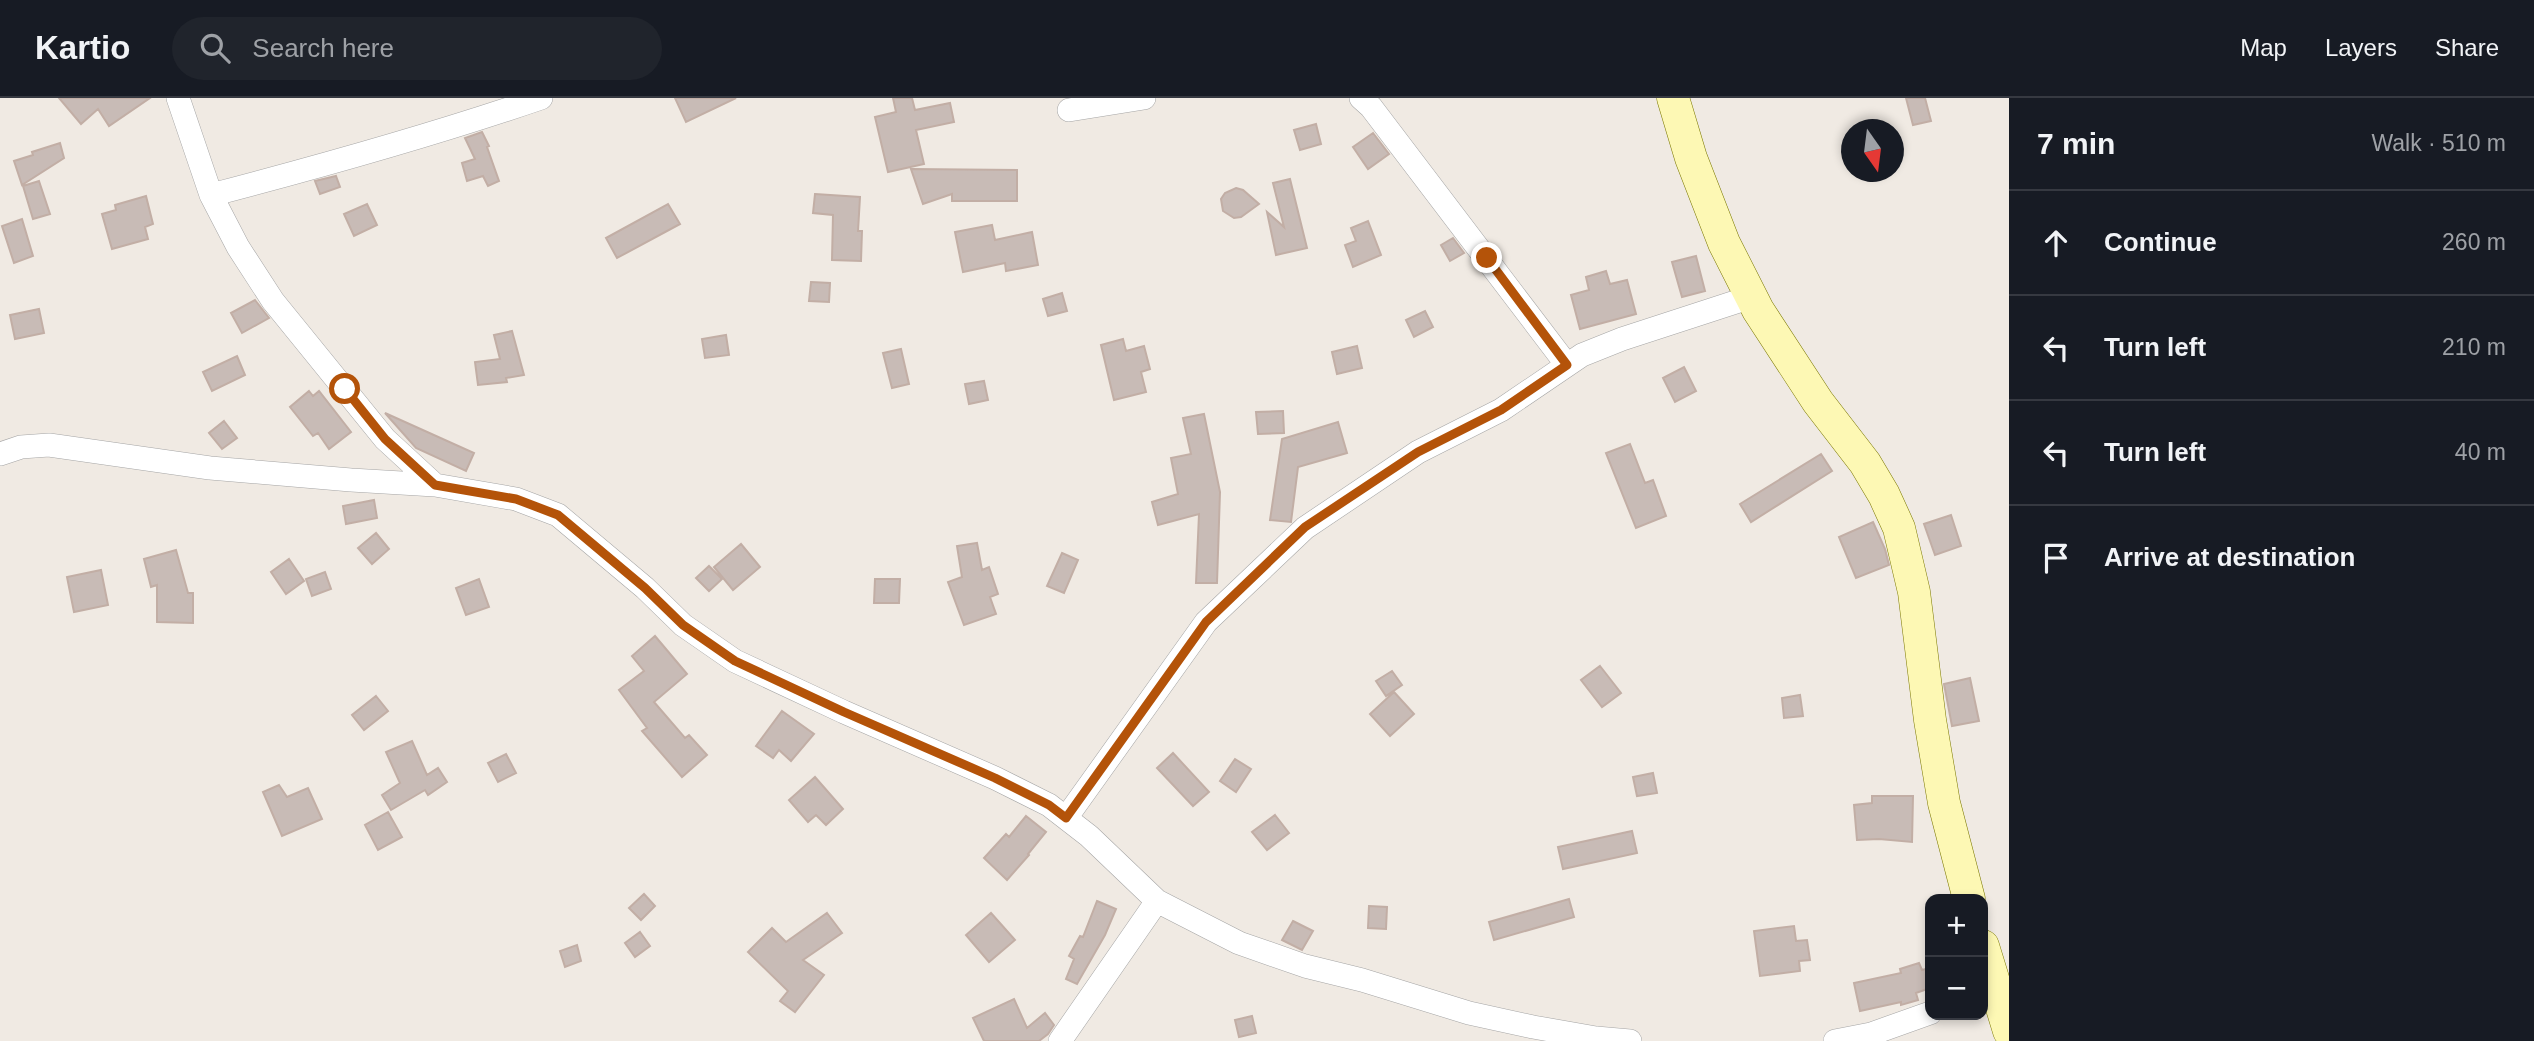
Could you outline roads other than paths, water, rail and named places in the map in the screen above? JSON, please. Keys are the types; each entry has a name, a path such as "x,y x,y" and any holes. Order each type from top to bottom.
{"street":[{"path":"178,98 211,195 238,247 274,301 385,439 435,485"},
{"path":"211,195 458,127 541,98"},
{"path":"1069,110 1144,98"},
{"path":"1361,98 1371,107 1567,365"},
{"path":"1673,98 1700,182 1724,243 1751,297 1818,402 1865,463 1899,528 1914,592 1930,720 1944,803 1968,894"},
{"path":"1066,818 1206,622 1305,527 1418,452 1501,410 1582,355 1622,339 1751,297"},
{"path":"0,454 21,447 49,445 210,468 435,485 516,499 558,515 605,553 683,625 735,661 1049,805 1089,836 1157,901 1239,943 1305,966 1495,1019 1596,1038 1630,1041"},
{"path":"1060,1041 1157,901"},
{"path":"1984,957 1989,990 2009,1031"},
{"path":"1835,1041 1871,1034 1925,1015"}]}
